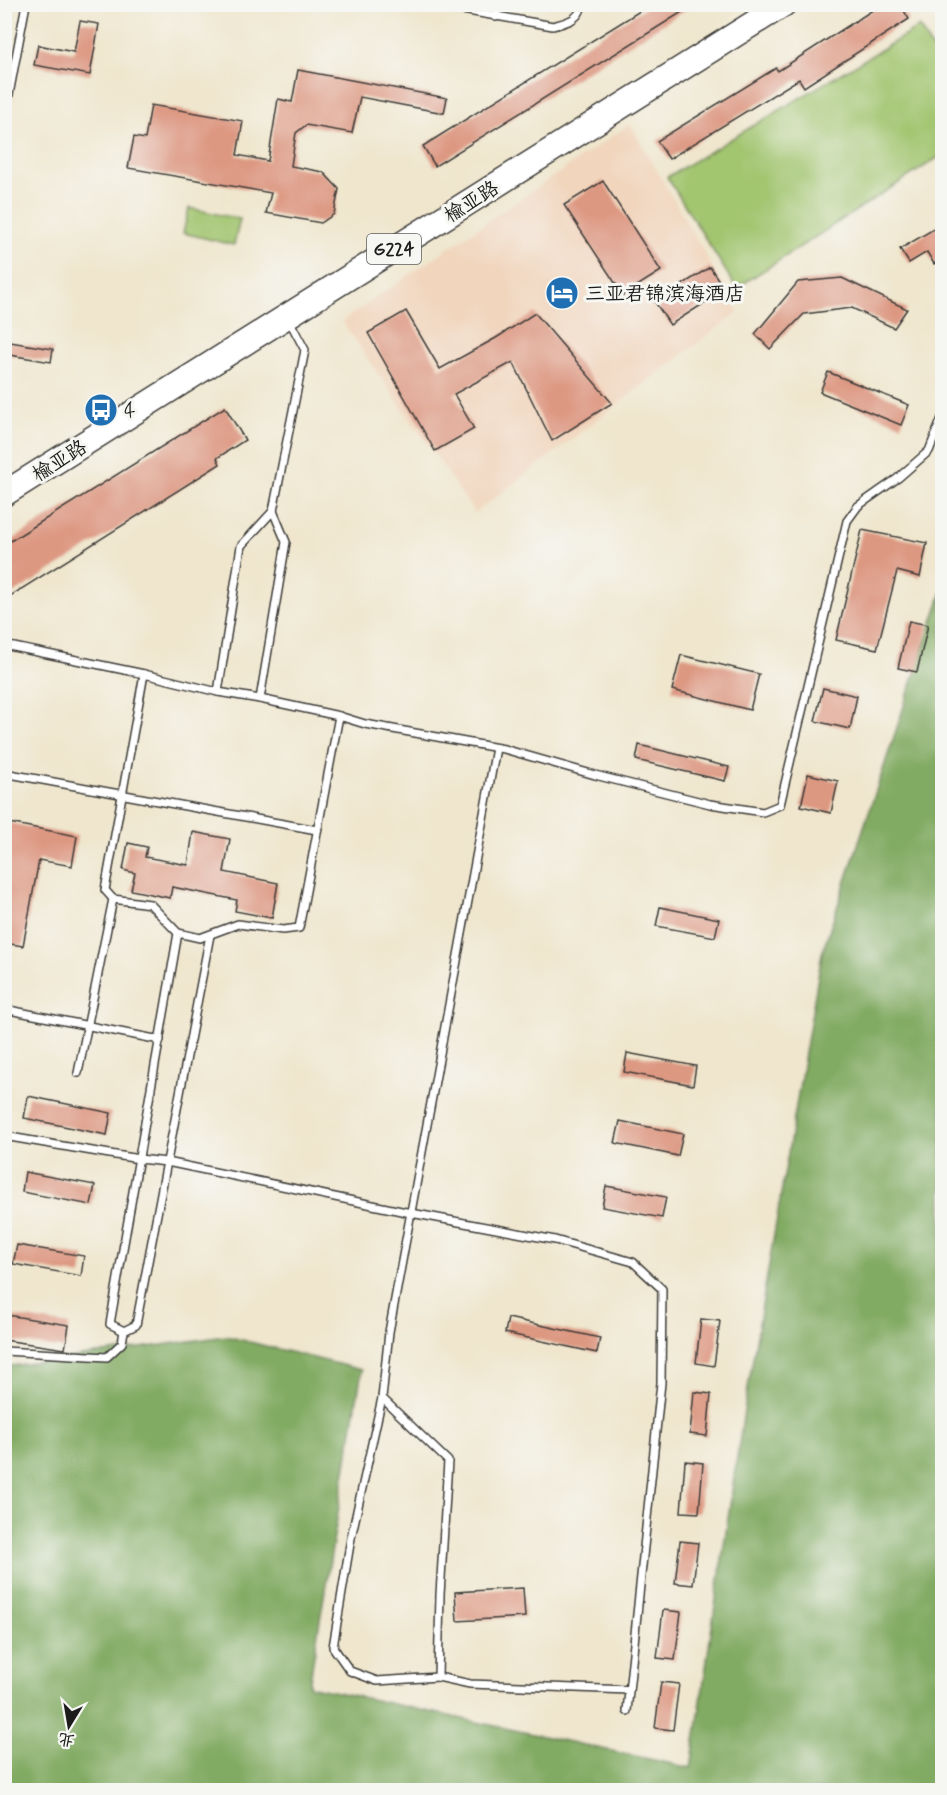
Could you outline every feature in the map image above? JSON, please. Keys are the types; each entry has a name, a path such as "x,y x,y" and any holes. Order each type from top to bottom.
{"highway":[{"name":"榆亚路","path":"4,475 752,4"},
{"name":"榆亚路","path":"4,494 784,4"}],"lane":[{"path":"4,121 26,4"},
{"path":"428,4 553,26 572,21 581,12 582,4"},
{"path":"496,17 498,4"},
{"path":"218,692 241,546 273,511 305,350 287,316"},
{"path":"4,645 339,716 365,724 496,748 710,804 763,812 780,805 847,521 858,506 898,478 929,451 942,418"},
{"path":"260,699 286,542 273,511"},
{"path":"144,674 105,890 113,899 150,904 178,933 200,938 238,924 283,930 299,928 339,716"},
{"path":"496,748 390,1332 382,1398 351,1538 333,1647 350,1671 376,1681 438,1677 470,1684 629,1690"},
{"path":"4,773 317,830"},
{"path":"78,1073 113,899"},
{"path":"124,1331 110,1324 178,933"},
{"path":"124,1331 136,1325 210,935"},
{"path":"4,1009 160,1040"},
{"path":"4,1136 167,1162 411,1213 555,1240 633,1262 662,1289 661,1383 627,1711"},
{"path":"4,1351 107,1357 122,1342 124,1331"},
{"path":"382,1398 448,1461 438,1677"}],"shaded area":[{"path":"630,124 738,312 475,513 342,321"}],"green space":[{"path":"919,27 942,65 942,155 741,285 735,286 667,177"},
{"path":"189,208 240,219 234,245 183,233"},
{"path":"942,592 942,1790 5,1790 4,1367 226,1336 362,1370 309,1686 691,1768 743,1417 822,953"}],"building":[{"path":"651,4 695,4 435,166 423,146"},
{"path":"882,4 900,4 909,19 804,87 799,79 669,159 657,141 776,68 778,71"},
{"path":"80,21 99,24 90,75 34,65 38,45 74,52"},
{"path":"298,70 447,98 444,113 360,97 352,133 306,125 296,133 291,166 323,172 339,189 334,214 321,223 266,213 271,193 128,168 134,137 145,139 151,105 243,121 237,155 268,161 278,99 292,102"},
{"path":"603,181 661,271 623,295 564,205"},
{"path":"942,224 942,259 934,264 927,252 909,263 900,249"},
{"path":"710,267 725,290 670,325 655,302"},
{"path":"842,278 907,309 894,328 852,308 804,314 770,349 755,334 798,282"},
{"path":"406,311 440,369 535,313 612,403 552,441 513,362 454,394 474,429 435,451 368,333"},
{"path":"4,341 53,349 51,362 4,354"},
{"path":"828,372 909,405 901,425 820,392"},
{"path":"225,407 245,440 217,458 220,464 4,600 4,545"},
{"path":"862,530 927,543 920,577 897,571 877,649 836,640"},
{"path":"909,621 928,625 917,672 898,668"},
{"path":"681,655 759,674 750,710 672,690"},
{"path":"823,688 857,696 850,729 815,721"},
{"path":"639,745 729,767 725,781 636,760"},
{"path":"808,774 838,781 831,813 801,806"},
{"path":"4,822 77,836 72,866 39,860 23,946 4,943"},
{"path":"193,832 230,839 224,872 278,883 272,918 235,911 237,900 172,887 170,898 131,890 135,873 123,870 128,843 147,847 145,857 188,865"},
{"path":"660,907 719,919 715,937 656,926"},
{"path":"627,1053 696,1066 693,1085 624,1072"},
{"path":"28,1096 111,1113 107,1135 24,1118"},
{"path":"620,1121 683,1134 678,1156 615,1143"},
{"path":"25,1172 95,1185 91,1205 22,1192"},
{"path":"606,1186 666,1197 662,1218 602,1207"},
{"path":"17,1245 84,1256 81,1276 13,1264"},
{"path":"7,1315 69,1325 65,1349 4,1340"},
{"path":"508,1318 600,1338 597,1353 505,1333"},
{"path":"701,1319 720,1321 714,1366 696,1363"},
{"path":"694,1392 711,1394 707,1436 690,1434"},
{"path":"685,1461 703,1463 699,1513 681,1512"},
{"path":"680,1541 698,1543 693,1585 675,1583"},
{"path":"523,1588 525,1617 457,1621 455,1592"},
{"path":"663,1610 681,1612 675,1660 657,1658"},
{"path":"661,1682 679,1684 673,1730 655,1728"}],"place":[{"name":"三亚君锦滨海酒店","path":"562,293"},
{"name":"4","path":"101,410"}]}
